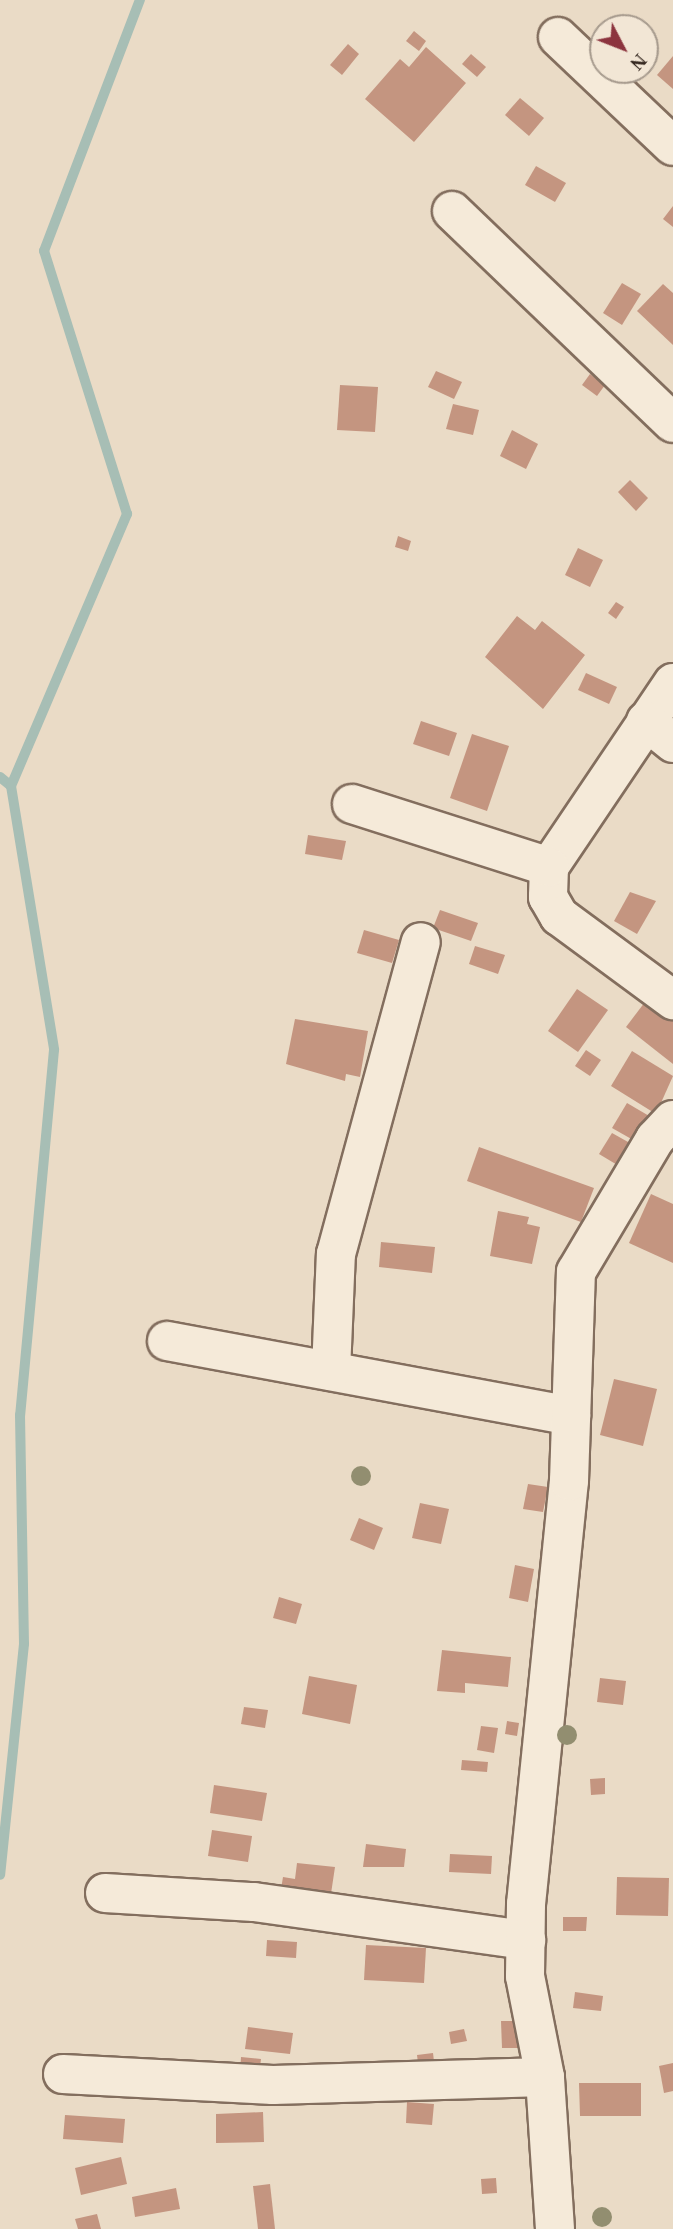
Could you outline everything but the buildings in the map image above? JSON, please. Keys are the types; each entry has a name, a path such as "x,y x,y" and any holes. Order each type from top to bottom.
{"street":[{"path":"558,37 673,146"},
{"path":"452,211 673,423"},
{"path":"673,683 659,732 549,866 548,897 559,916 673,1000"},
{"path":"352,804 549,866"},
{"path":"331,1371 336,1254 421,942"},
{"path":"555,2229 545,2077 526,1976 526,1940 571,1416 576,1272 655,1139 673,1120"},
{"path":"167,1341 571,1416"},
{"path":"104,1893 254,1902 526,1940"},
{"path":"63,2074 273,2085 545,2077"}],"waterway":[{"path":"11,786 127,514 44,251 140,0"},
{"path":"0,777 11,786 54,1050 20,1415 24,1644 0,1875"}]}
